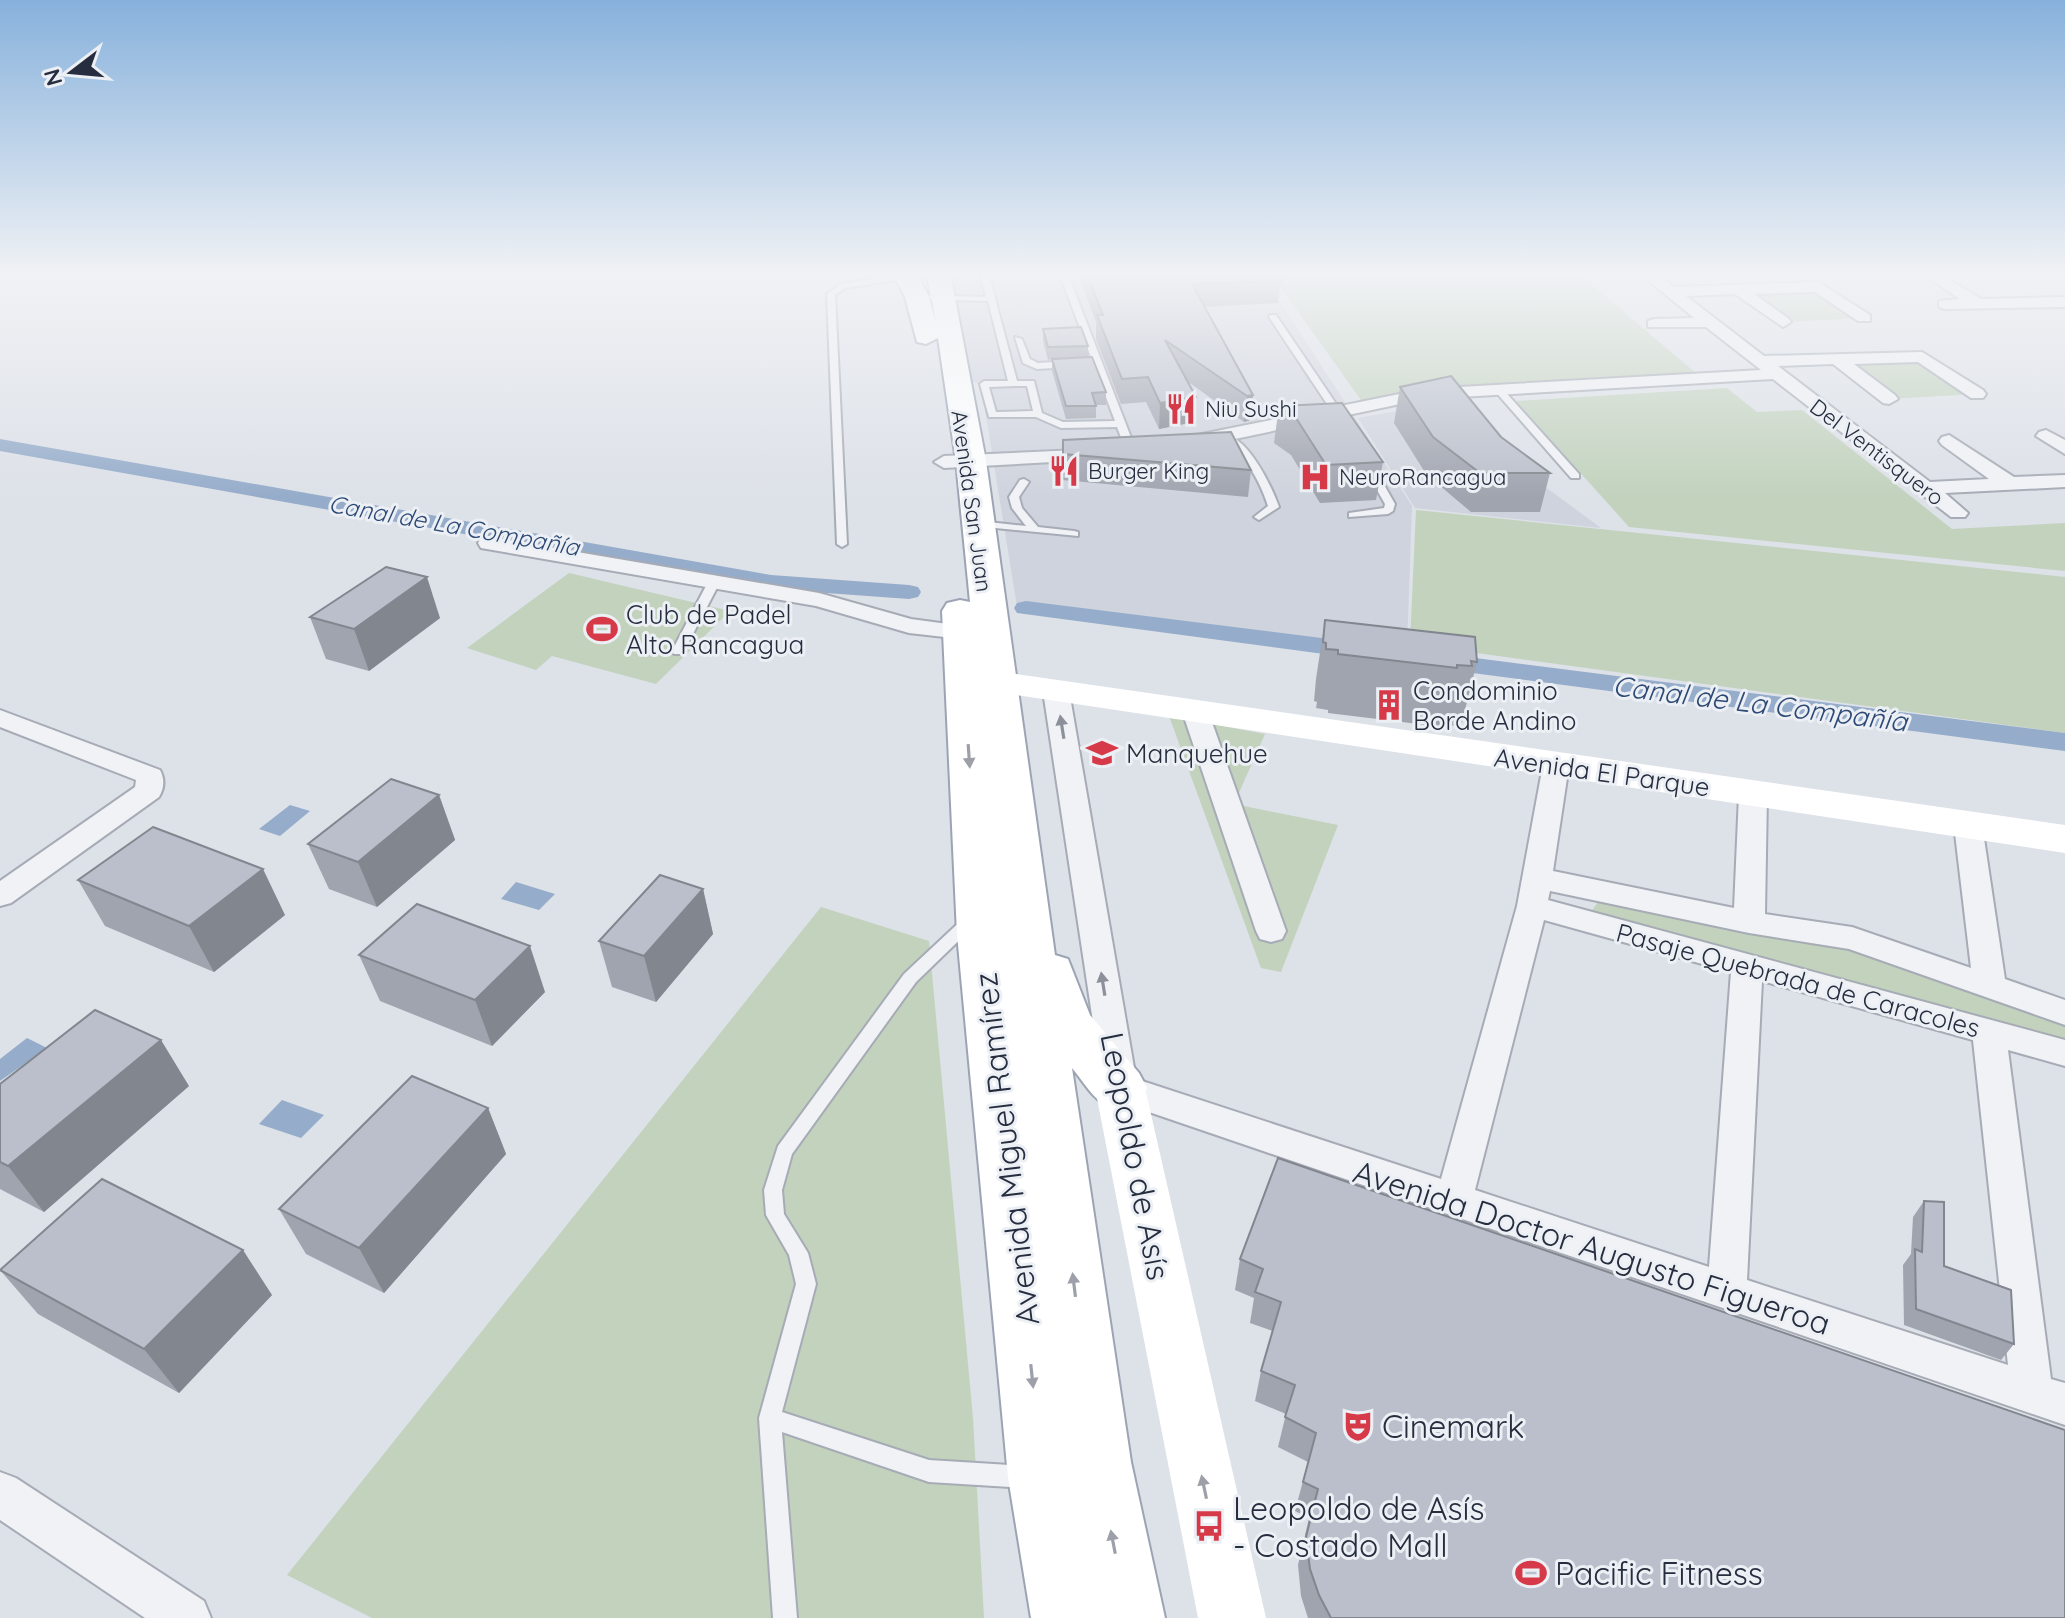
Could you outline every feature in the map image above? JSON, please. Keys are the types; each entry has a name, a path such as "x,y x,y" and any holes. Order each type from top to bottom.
{"main road":[{"name":"Avenida San Juan","path":"930,348 977,524 974,664"},
{"name":"Avenida San Juan","path":"952,348 971,381 958,417 956,454 974,664"},
{"name":"Avenida Miguel Ramírez","path":"974,664 1000,896 1043,1477 1068,1618"},
{"name":"Avenida Miguel Ramírez","path":"1000,896 1097,1462 1128,1618"},
{"path":"1000,896 1067,1024 1120,1088"}],"street":[{"name":"Del Ventisquero","path":"1740,348 1958,513"},
{"path":"1757,361 1922,357 1977,394"},
{"path":"1836,358 1889,399"},
{"path":"1176,443 1341,419 1424,394 1775,374"},
{"path":"2046,436 2065,448"},
{"path":"1949,441 2010,484"},
{"path":"956,454 1134,442"},
{"path":"1924,488 2065,481"},
{"name":"Avenida El Parque","path":"489,543 819,600 909,626 974,664 1056,691 2065,839"},
{"name":"Leopoldo de Asís","path":"1056,691 1120,1088 1232,1618"},
{"path":"1195,711 1271,931"},
{"path":"0,718 150,776 152,783 149,791 3,892"},
{"path":"1454,1201 1534,892 1556,765"},
{"path":"1749,922 1753,795"},
{"path":"1968,825 1990,987"},
{"name":"Pasaje Quebrada de Caracoles","path":"1534,892 1852,938 2065,1013"},
{"name":"Pasaje Quebrada de Caracoles","path":"1534,892 1747,966 2065,1053"},
{"path":"1727,1292 1747,966"},
{"path":"1989,1033 2048,1398"},
{"name":"Avenida Doctor Augusto Figueroa","path":"1120,1088 2048,1398"},
{"path":"0,1494 187,1618"}],"lane":[{"path":"833,348 842,544"},
{"path":"1004,348 1013,384"},
{"path":"1021,348 1026,361 1037,366 1098,363"},
{"path":"1092,348 1134,442"},
{"path":"1293,348 1341,419"},
{"path":"971,381 1031,383 1038,414"},
{"path":"971,381 992,415"},
{"path":"1497,388 1575,476"},
{"path":"958,417 1038,414 1061,425 1134,442"},
{"path":"1215,438 1246,454 1269,493 1274,507 1259,517"},
{"path":"1353,515 1388,511 1390,504 1368,465"},
{"path":"1024,482 1014,497 1017,508 1033,528"},
{"path":"977,524 1074,534"},
{"path":"678,651 714,582"},
{"path":"785,1618 770,1418 806,1284 798,1253 775,1215 773,1190 784,1151 910,978 1000,896"},
{"path":"770,1418 929,1471 1043,1477"}],"shaded area":[{"path":"964,348 1310,348 1412,506 1407,647 1265,637 1017,606 981,385 970,381"},
{"path":"1464,399 1513,463 1601,528 1415,508 1358,418"}],"green space":[{"path":"1324,348 1666,348 1698,375 1363,403"},
{"path":"1927,361 1977,394 1889,399 1842,365"},
{"path":"1727,388 1757,412 1802,410 1952,529 2065,523 2065,571 1629,527 1516,401"},
{"path":"1416,510 2065,577 2065,733 1410,644"},
{"name":"Club de Padel Alto Rancagua","path":"569,573 730,611 656,684 552,656 536,670 467,648"},
{"path":"1169,716 1265,734 1234,804 1338,825 1281,972 1261,968"},
{"path":"1598,902 1899,957 2065,1017 2065,1040 1870,986 1588,916"},
{"path":"821,907 929,941 973,1418 984,1618 372,1618 287,1575"}],"water":[{"path":"290,805 310,811 280,836 259,829"},
{"path":"516,882 555,894 539,910 501,899"},
{"path":"27,1038 47,1048 0,1081 0,1059"},
{"path":"282,1100 324,1115 301,1138 259,1124"}],"building":[{"path":"1110,348 1169,348 1196,397 1160,403 1148,377 1122,379"},
{"path":"1176,348 1227,348 1253,395 1247,396"},
{"path":"1092,357 1106,392 1092,393 1096,406 1066,406 1052,359"},
{"path":"1451,376 1501,437 1550,473 1480,473 1433,437 1400,387"},
{"path":"1342,403 1383,462 1326,465 1296,418 1279,406"},
{"path":"1231,432 1251,470 1063,454 1063,440"},
{"path":"386,567 427,577 354,629 310,617"},
{"path":"1325,620 1475,637 1477,662 1471,661 1472,666 1457,665 1457,668 1338,654 1338,650 1326,649 1323,642"},
{"path":"391,779 439,795 358,862 308,844"},
{"path":"153,827 263,869 189,926 78,880"},
{"path":"660,875 703,889 644,956 599,941"},
{"path":"417,904 530,946 475,1000 359,955"},
{"path":"95,1010 161,1040 8,1166 0,1162 0,1084"},
{"path":"412,1076 488,1108 359,1248 279,1209"},
{"path":"1278,1158 2065,1430 2065,1618 1331,1618 1310,1569 1306,1537 1318,1489 1303,1482 1316,1433 1285,1417 1295,1385 1261,1371 1281,1302 1255,1292 1263,1269 1240,1259"},
{"path":"102,1179 243,1250 144,1349 0,1270"},
{"path":"1924,1201 1944,1202 1944,1266 2011,1290 2014,1344 1916,1309 1915,1249 1922,1252"}],"waterway":[{"name":"Canal de La Compañía","path":"0,445 771,582 909,592"},
{"name":"Canal de La Compañía","path":"1026,608 1361,651"},
{"name":"Canal de La Compañía","path":"1436,661 2065,742"}],"place":[{"name":"Niu Sushi","path":"1181,409"},
{"name":"Burger King","path":"1064,471"},
{"name":"NeuroRancagua","path":"1315,477"},
{"name":"Club de Padel Alto Rancagua","path":"602,629"},
{"name":"Condominio Borde Andino","path":"1389,705"},
{"name":"Manquehue","path":"1102,753"},
{"name":"Cinemark","path":"1358,1426"},
{"name":"Leopoldo de Asís - Costado Mall","path":"1209,1526"},
{"name":"Pacific Fitness","path":"1531,1573"}]}
